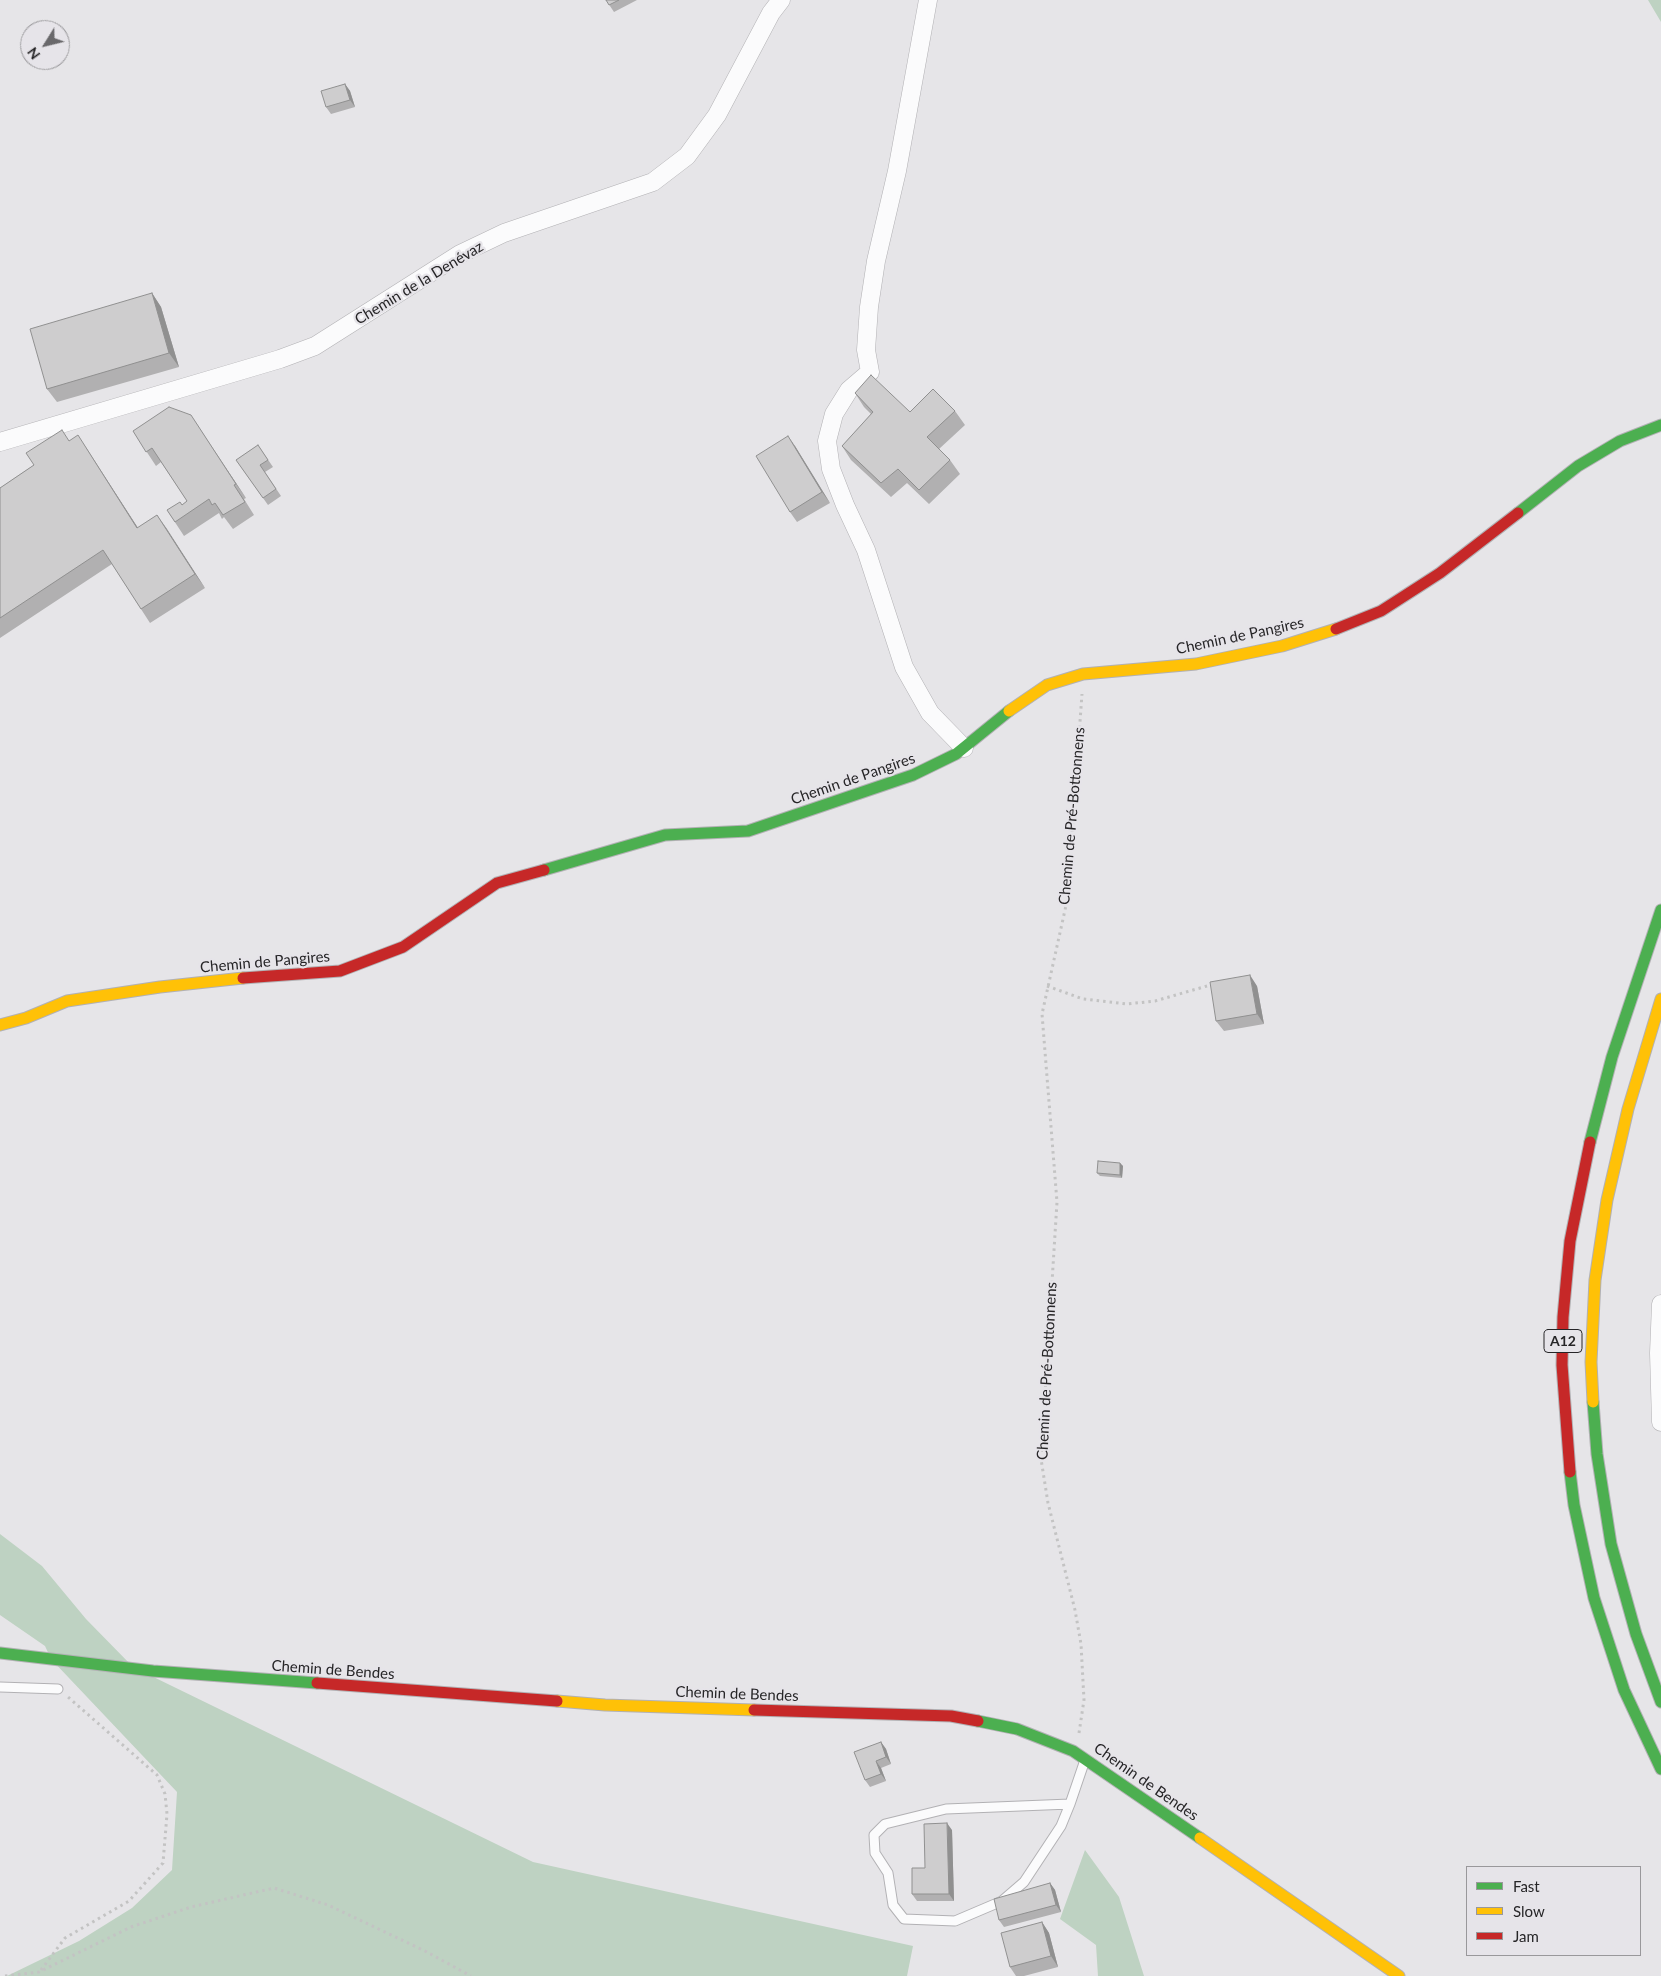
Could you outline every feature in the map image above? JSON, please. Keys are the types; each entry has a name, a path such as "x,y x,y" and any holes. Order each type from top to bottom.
{"main road":[{"name":"Chemin de Pangires","path":"0,1025 26,1018 67,1001 160,987 282,974 340,971 403,947 497,882 665,835 748,831 913,775 956,754 998,718 1047,685 1083,674 1196,664 1282,646 1346,626 1381,611 1440,573 1578,466 1620,441 1661,425"},
{"name":"A12","path":"1661,910 1612,1057 1588,1148 1570,1241 1563,1317 1562,1364 1568,1458 1574,1505 1583,1551 1597,1607 1624,1690 1661,1769"},
{"name":"A12","path":"1661,999 1628,1109 1607,1200 1595,1280 1591,1362 1597,1454 1611,1544 1636,1634 1661,1702"},
{"name":"Chemin de Bendes","path":"0,1652 153,1671 605,1705 952,1716 1017,1729 1073,1751 1086,1759 1399,1976"}],"street":[{"name":"Chemin de la Denévaz","path":"0,442 280,358 314,346 460,254 504,233 653,182 687,156 717,115 772,13 781,0"},
{"path":"928,0 897,170 876,261 869,306 866,350 870,372 849,390 834,414 826,441 831,469 866,550 904,667 930,713 964,748"},
{"path":"1661,1304 1659,1353 1661,1422"}],"lane":[{"path":"0,1687 58,1688"},
{"path":"1070,1804 946,1809 885,1824 874,1835 875,1853 888,1873 893,1905 904,1919 955,1921 1002,1901 1024,1882 1061,1826 1070,1804 1086,1759"}],"path":[{"name":"Chemin de Pré-Bottonnens","path":"1073,1751 1082,1723 1084,1700 1081,1644 1075,1610 1048,1503 1041,1459 1057,1202 1042,1014 1067,901 1083,674"},
{"path":"1047,986 1083,999 1126,1004 1156,1001 1207,986"},
{"path":"39,1972 64,1938 129,1900 163,1863 164,1853 165,1794 157,1775 58,1688"},
{"path":"5,1976 39,1972 131,1927 191,1907 274,1888 328,1906 425,1951 471,1976"}],"green space":[{"path":"1648,0 1661,0 1661,22"},
{"path":"0,1534 42,1566 86,1619 133,1667 533,1862 913,1946 907,1976 7,1976 79,1941 132,1908 172,1870 177,1792 51,1659 45,1646 0,1615"},
{"path":"1085,1850 1119,1897 1144,1976 1098,1976 1096,1945 1060,1919"}],"building":[{"path":"606,0 619,0 609,5"},
{"path":"345,84 350,100 326,107 321,91"},
{"path":"152,293 169,353 47,389 30,329"},
{"path":"871,375 910,412 933,389 955,411 927,437 950,460 919,490 898,469 881,483 842,446 873,412 855,393"},
{"path":"169,407 191,415 236,484 234,485 245,502 223,515 215,503 212,505 209,499 175,522 167,510 180,502 182,505 187,501 152,448 146,452 133,431"},
{"path":"62,430 69,441 78,435 137,528 157,515 195,574 141,609 103,550 0,618 0,488 34,465 26,453"},
{"path":"788,436 822,492 790,512 756,456"},
{"path":"258,445 268,460 260,465 276,489 263,498 236,460"},
{"path":"1250,975 1257,1014 1216,1021 1210,982"},
{"path":"1098,1161 1120,1163 1120,1175 1097,1173"},
{"path":"881,1742 886,1757 876,1761 881,1774 865,1780 854,1752"},
{"path":"947,1823 949,1894 912,1894 912,1868 925,1868 924,1824"},
{"path":"1050,1883 1056,1905 999,1920 994,1899"},
{"path":"1042,1922 1051,1956 1010,1967 1001,1933"}],"traffic: fast":[{"path":"1518,513 1578,466 1620,441 1661,425"},
{"path":"544,870 665,835 748,831 913,775 956,754 1009,711"},
{"path":"1590,1142 1612,1057 1661,910"},
{"path":"1593,1402 1597,1454 1611,1544 1636,1634 1661,1702"},
{"path":"1570,1472 1574,1505 1594,1598 1624,1690 1661,1769"},
{"path":"0,1653 153,1671 317,1683"},
{"path":"978,1721 1017,1729 1073,1751 1200,1838"}],"traffic: slow":[{"path":"1009,711 1047,685 1083,674 1196,664 1282,646 1336,629"},
{"path":"0,1025 26,1018 67,1001 160,987 243,978"},
{"path":"1593,1402 1591,1362 1595,1280 1607,1200 1628,1109 1661,999"},
{"path":"557,1701 605,1705 754,1710"},
{"path":"1200,1838 1399,1976"}],"traffic: jam":[{"path":"1336,629 1381,611 1440,573 1518,513"},
{"path":"243,978 340,971 403,947 497,883 544,870"},
{"path":"1570,1472 1562,1365 1563,1317 1570,1241 1590,1142"},
{"path":"317,1683 557,1701"},
{"path":"754,1710 951,1716 978,1721"}]}
